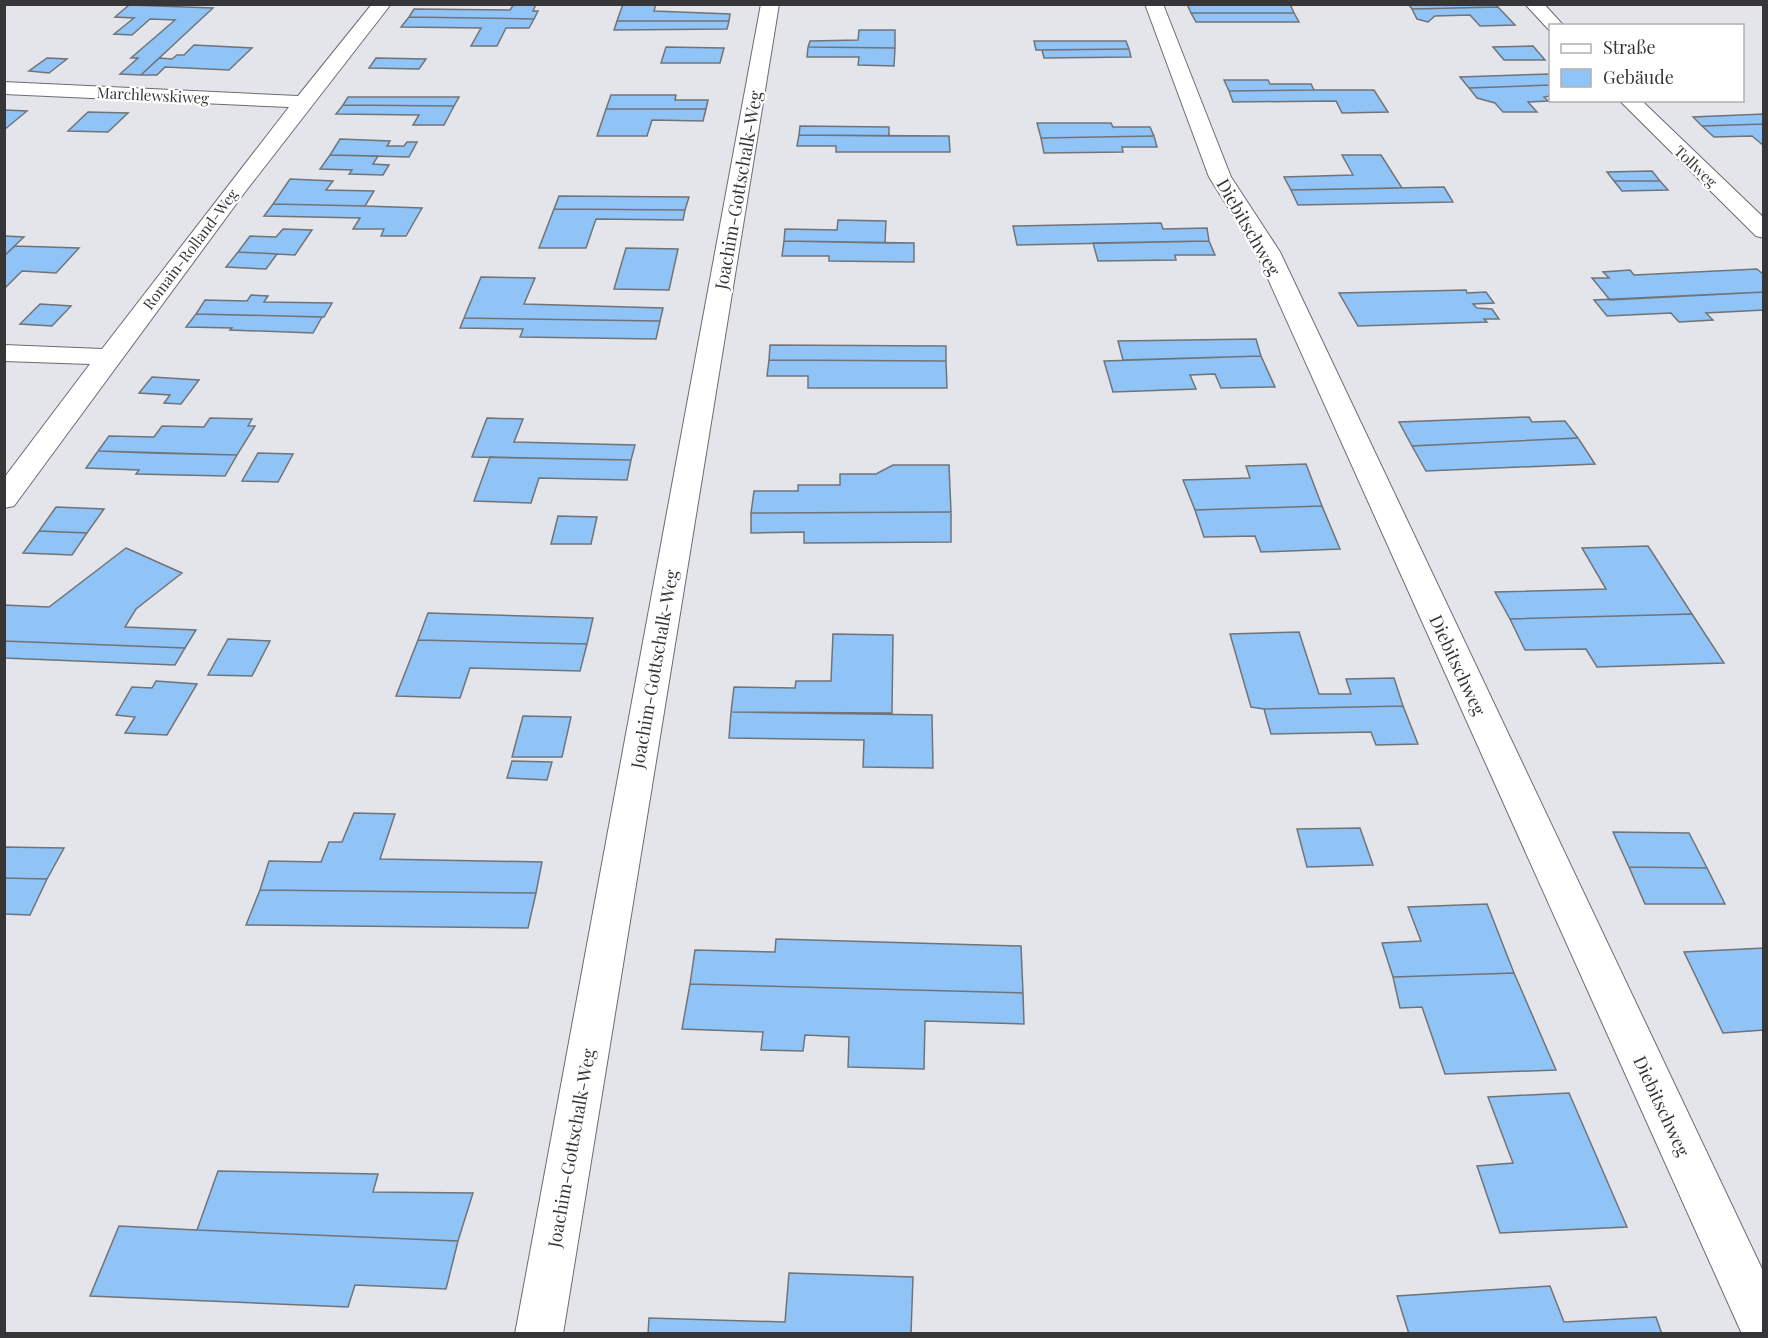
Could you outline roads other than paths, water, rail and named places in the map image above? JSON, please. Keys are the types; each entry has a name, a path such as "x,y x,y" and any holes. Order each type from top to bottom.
{"street":[{"name":"Romain-Rolland-Weg","path":"4,499 302,102 382,4"},
{"name":"Joachim-Gottschalk-Weg","path":"539,1334 770,4"},
{"name":"Diebitschweg","path":"1154,4 1220,177 1268,252 1764,1326"},
{"path":"1534,4 1553,24"},
{"name":"Marchlewskiweg","path":"4,88 302,102"},
{"name":"Tollweg","path":"1631,102 1764,231"},
{"path":"4,353 109,357"}]}
